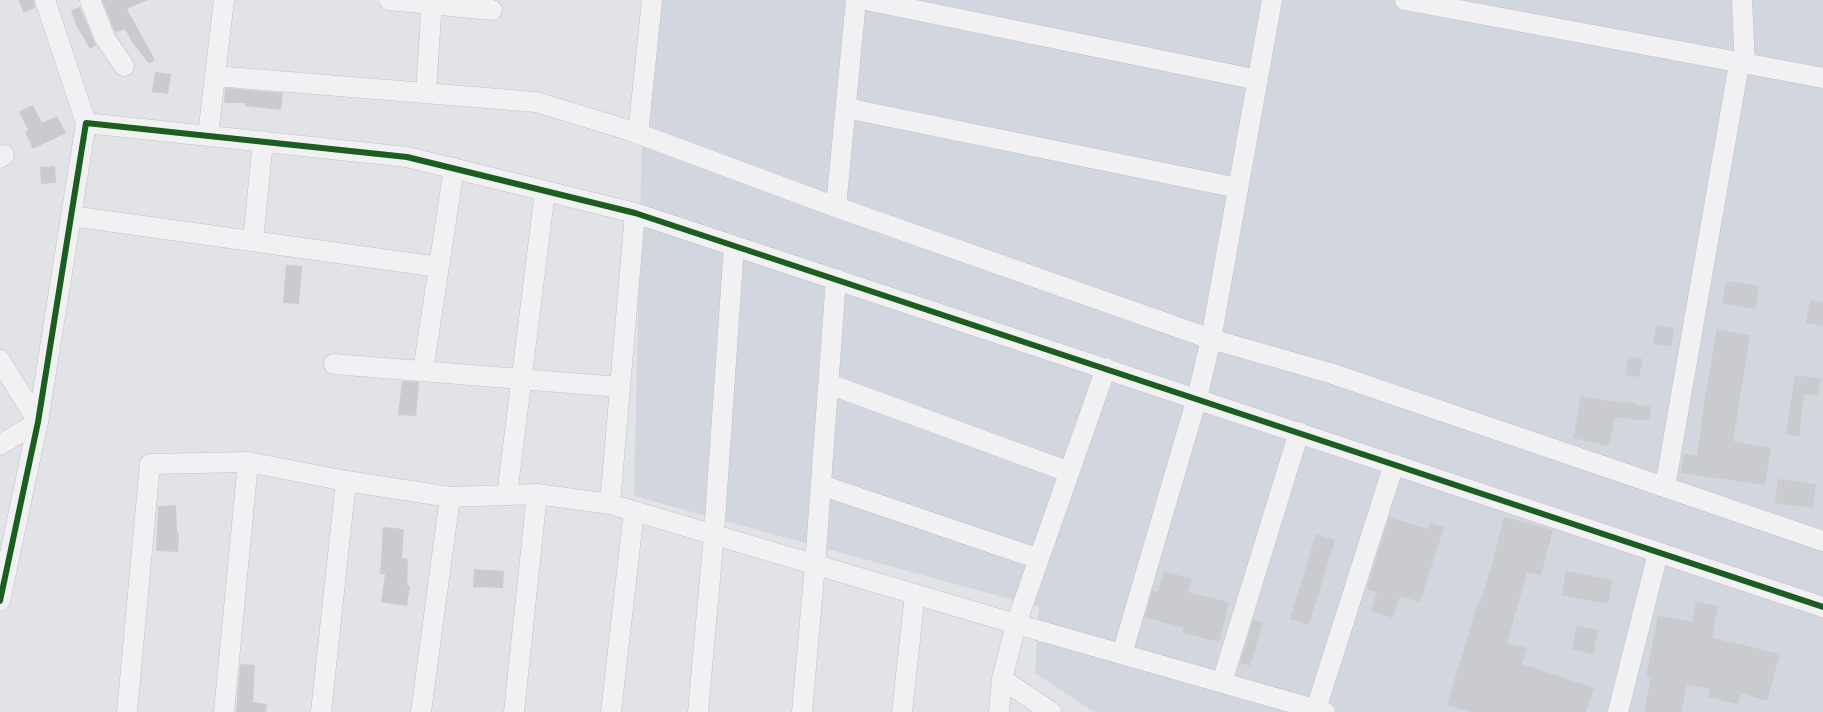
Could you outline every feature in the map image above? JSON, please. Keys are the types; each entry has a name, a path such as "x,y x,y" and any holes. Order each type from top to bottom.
{"street":[{"path":"0,601 38,422 86,123 45,0"},
{"path":"90,0 105,38 124,66"},
{"path":"208,135 224,0"},
{"path":"389,0 432,2 492,10"},
{"path":"638,134 652,0"},
{"path":"836,207 856,0"},
{"path":"866,0 1258,80"},
{"path":"1122,654 1197,398 1211,339 1272,0"},
{"path":"1405,0 1823,78"},
{"path":"1665,487 1742,64 1742,0"},
{"path":"426,93 432,2"},
{"path":"215,76 536,102 638,134 836,207 1211,339 1330,373 1823,541"},
{"path":"846,108 1238,188"},
{"path":"86,123 407,157 635,213 1197,398 1823,607"},
{"path":"253,242 263,141"},
{"path":"423,371 454,168"},
{"path":"508,495 545,191"},
{"path":"610,504 635,213"},
{"path":"71,216 439,267"},
{"path":"698,712 714,534 734,246"},
{"path":"802,712 815,565 836,280"},
{"path":"0,360 38,422"},
{"path":"334,364 620,387"},
{"path":"999,712 1002,679 1016,624 1106,368"},
{"path":"829,384 1070,472"},
{"path":"0,445 38,422"},
{"path":"1222,682 1299,432"},
{"path":"127,712 150,464 248,462 346,481 450,497 537,494 610,504 1016,624 1320,711 1394,464"},
{"path":"224,712 248,462"},
{"path":"321,712 346,481"},
{"path":"821,485 1039,559"},
{"path":"514,712 537,494"},
{"path":"421,712 450,497"},
{"path":"611,712 634,511"},
{"path":"1618,712 1658,553"},
{"path":"902,712 915,594"},
{"path":"1002,679 1051,712"}],"shaded area":[{"path":"645,0 1823,0 1823,712 1094,712 1035,673 1039,607 634,496"}],"building":[{"path":"18,0 34,0 35,8 24,13"},
{"path":"102,0 148,0 127,9 155,60 149,64 132,42 125,29 115,33"},
{"path":"80,7 96,45 90,49 76,25 71,10"},
{"path":"155,72 171,74 168,94 152,92"},
{"path":"225,88 283,93 281,110 245,106 246,103 224,103"},
{"path":"33,105 42,123 57,116 66,133 33,149 25,132 28,130 19,112"},
{"path":"55,166 56,183 41,184 40,167"},
{"path":"286,265 302,266 299,304 283,303"},
{"path":"1726,281 1759,286 1755,309 1722,303"},
{"path":"1810,300 1823,302 1823,326 1806,323"},
{"path":"1656,325 1674,328 1671,346 1653,344"},
{"path":"1717,329 1750,335 1733,441 1771,448 1765,485 1681,473 1684,454 1697,456 1704,403"},
{"path":"1629,357 1643,359 1639,377 1625,375"},
{"path":"1795,375 1821,379 1818,396 1804,394 1799,436 1786,434"},
{"path":"402,381 419,382 416,416 398,415"},
{"path":"1581,396 1621,403 1621,401 1634,403 1633,404 1651,407 1649,421 1615,417 1609,446 1573,438"},
{"path":"1778,479 1816,484 1813,508 1775,503"},
{"path":"176,505 177,533 179,533 178,552 156,551 158,506"},
{"path":"1389,517 1428,529 1430,523 1444,527 1420,602 1400,596 1393,618 1371,611 1377,592 1367,589"},
{"path":"1504,517 1553,530 1541,575 1527,572 1507,643 1527,648 1522,664 1594,688 1586,712 1471,712 1447,705 1478,602 1480,603 1490,571"},
{"path":"383,527 404,529 402,558 408,559 407,585 410,586 407,606 381,602 385,574 380,574"},
{"path":"1316,534 1335,540 1309,625 1290,619"},
{"path":"474,569 504,571 503,588 473,587"},
{"path":"1164,571 1192,579 1188,592 1229,602 1219,642 1182,633 1183,628 1145,617 1152,591 1158,592"},
{"path":"1566,571 1613,580 1608,604 1562,595"},
{"path":"1696,602 1718,606 1712,638 1780,654 1767,701 1741,693 1738,704 1708,697 1710,689 1687,685 1681,712 1644,712 1651,678 1646,677 1658,616 1692,622"},
{"path":"1253,620 1263,623 1250,666 1240,663"},
{"path":"1577,625 1599,630 1593,654 1572,649"},
{"path":"240,664 255,665 253,702 267,704 266,712 236,712"}],"cycle path":[{"path":"0,601 38,422 86,123 407,157 635,213 1823,607"}]}
